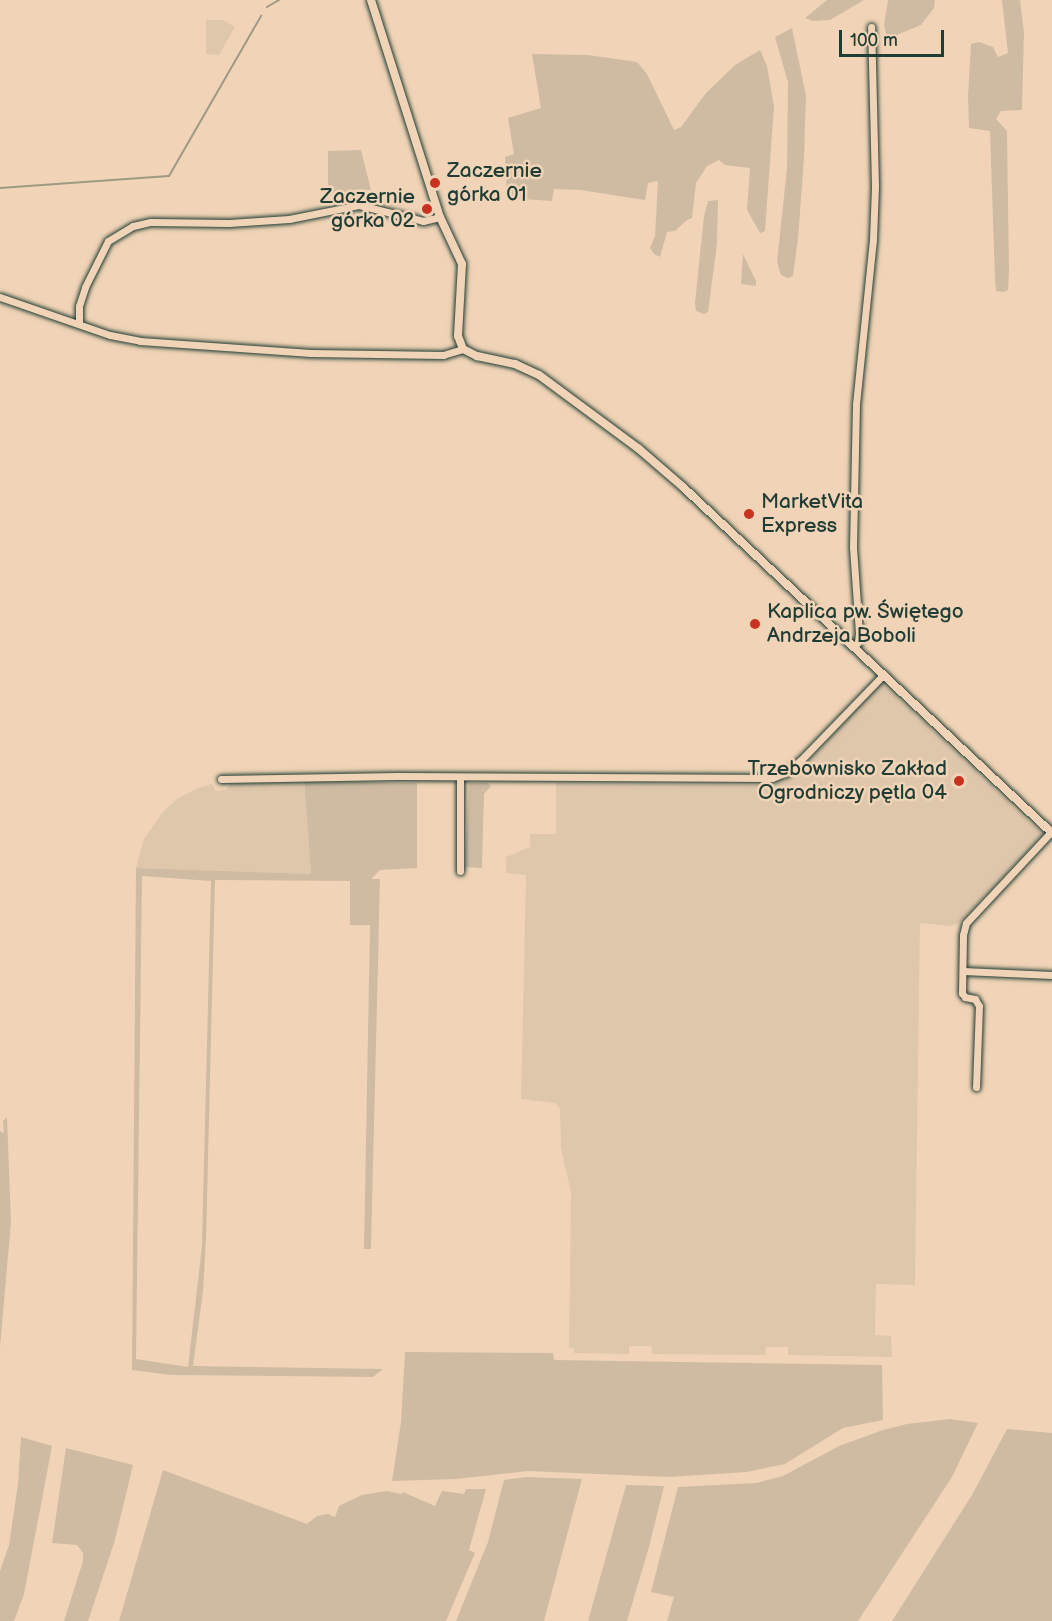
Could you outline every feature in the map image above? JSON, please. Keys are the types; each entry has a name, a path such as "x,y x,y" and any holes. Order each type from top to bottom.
{"street":[{"path":"371,0 440,217 462,264 458,336 463,349 477,356 515,364 539,375 598,418 683,487 1052,832 966,923 963,935 962,993 964,997 978,1002 979,1006 976,1087"},
{"path":"854,647 858,642 859,633 853,547 856,405 873,239 875,186 871,27"},
{"path":"79,324 79,306 85,287 108,241 133,225 151,222 229,223 289,219 359,205 423,221 440,217"},
{"path":"0,297 79,324 140,341 248,348 443,355 463,349"},
{"path":"221,779 772,778 787,772 801,760 883,675"},
{"path":"460,777 460,871"},
{"path":"963,971 1052,975"}],"shaded area":[{"path":"827,0 864,0 830,20 813,21 805,18"},
{"path":"888,0 935,0 934,8 921,25 887,39 884,25"},
{"path":"1002,0 1020,0 1024,33 1022,110 1001,111 996,119 1007,131 1009,272 1008,290 1004,292 996,291 995,280 990,131 969,128 968,96 971,44 979,42 993,47 998,57 1008,53"},
{"path":"206,20 223,20 235,27 219,55 206,54"},
{"path":"792,28 806,96 798,239 793,276 788,278 781,275 777,262 787,168 788,82 775,37"},
{"path":"760,50 767,66 774,106 765,231 760,233 747,210 750,168 725,165 719,160 707,166 696,183 692,218 675,231 667,232 660,257 650,248 655,236 658,181 648,183 645,200 580,190 554,189 552,201 507,198 505,157 514,154 508,118 541,108 532,54 588,55 637,62 647,74 674,130 681,127 706,93 735,65"},
{"path":"361,150 371,190 355,190 352,194 328,194 328,151"},
{"path":"718,200 717,244 708,312 704,314 696,311 695,303 704,216 708,201"},
{"path":"743,254 756,281 756,286 741,284"},
{"path":"882,683 1043,835 959,923 951,926 920,923 915,1285 876,1284 875,1335 891,1336 892,1357 788,1355 788,1347 766,1347 765,1355 652,1354 651,1346 629,1346 629,1354 574,1353 574,1348 569,1348 571,1193 561,1148 560,1109 555,1103 521,1099 526,875 506,873 506,857 530,847 530,834 556,834 556,783 754,785 786,779 800,769"},
{"path":"233,781 304,781 311,874 136,868 144,839 162,813 177,799 198,788 212,784 216,791 226,790"},
{"path":"304,781 417,783 417,868 380,870 371,879 380,879 371,1249 364,1249 370,925 350,925 350,881 215,880 206,1239 203,1291 193,1366 383,1369 373,1377 170,1375 132,1370 136,868 311,874","holes":["142,876 211,881 202,1246 188,1367 136,1359"]},
{"path":"469,783 488,783 491,786 484,794 482,868 465,867"},
{"path":"7,1117 11,1222 0,1348 0,1131 4,1133 3,1121"},
{"path":"405,1352 553,1353 554,1360 882,1365 883,1420 843,1428 785,1464 747,1472 668,1477 528,1471 456,1479 392,1481 401,1422"},
{"path":"950,1419 978,1423 952,1477 858,1621 667,1621 674,1597 651,1592 678,1487 756,1483 783,1476 839,1446 883,1430 907,1424"},
{"path":"1007,1429 1052,1433 1052,1621 892,1621 972,1495"},
{"path":"21,1437 52,1446 24,1594 14,1621 0,1621 0,1571 9,1545 18,1484"},
{"path":"66,1448 133,1465 115,1540 88,1621 64,1621 83,1561 83,1553 77,1545 52,1543"},
{"path":"163,1470 307,1524 317,1516 328,1514 335,1517 339,1506 362,1495 387,1491 401,1494 403,1492 435,1506 442,1491 464,1494 466,1489 486,1489 469,1550 475,1553 446,1621 119,1621"},
{"path":"526,1477 582,1479 544,1621 456,1621 488,1542 504,1480"},
{"path":"626,1485 664,1486 649,1547 627,1621 588,1621"}],"waterway":[{"path":"267,7 279,0"},
{"path":"0,188 169,176 261,16"}],"place":[{"name":"Zaczernie górka 01","path":"435,183"},
{"name":"Zaczernie górka 02","path":"427,209"},
{"name":"MarketVita Express","path":"749,514"},
{"name":"Kaplica pw. Świętego Andrzeja Boboli","path":"755,624"},
{"name":"Trzebownisko Zakład Ogrodniczy pętla 04","path":"959,781"}]}
